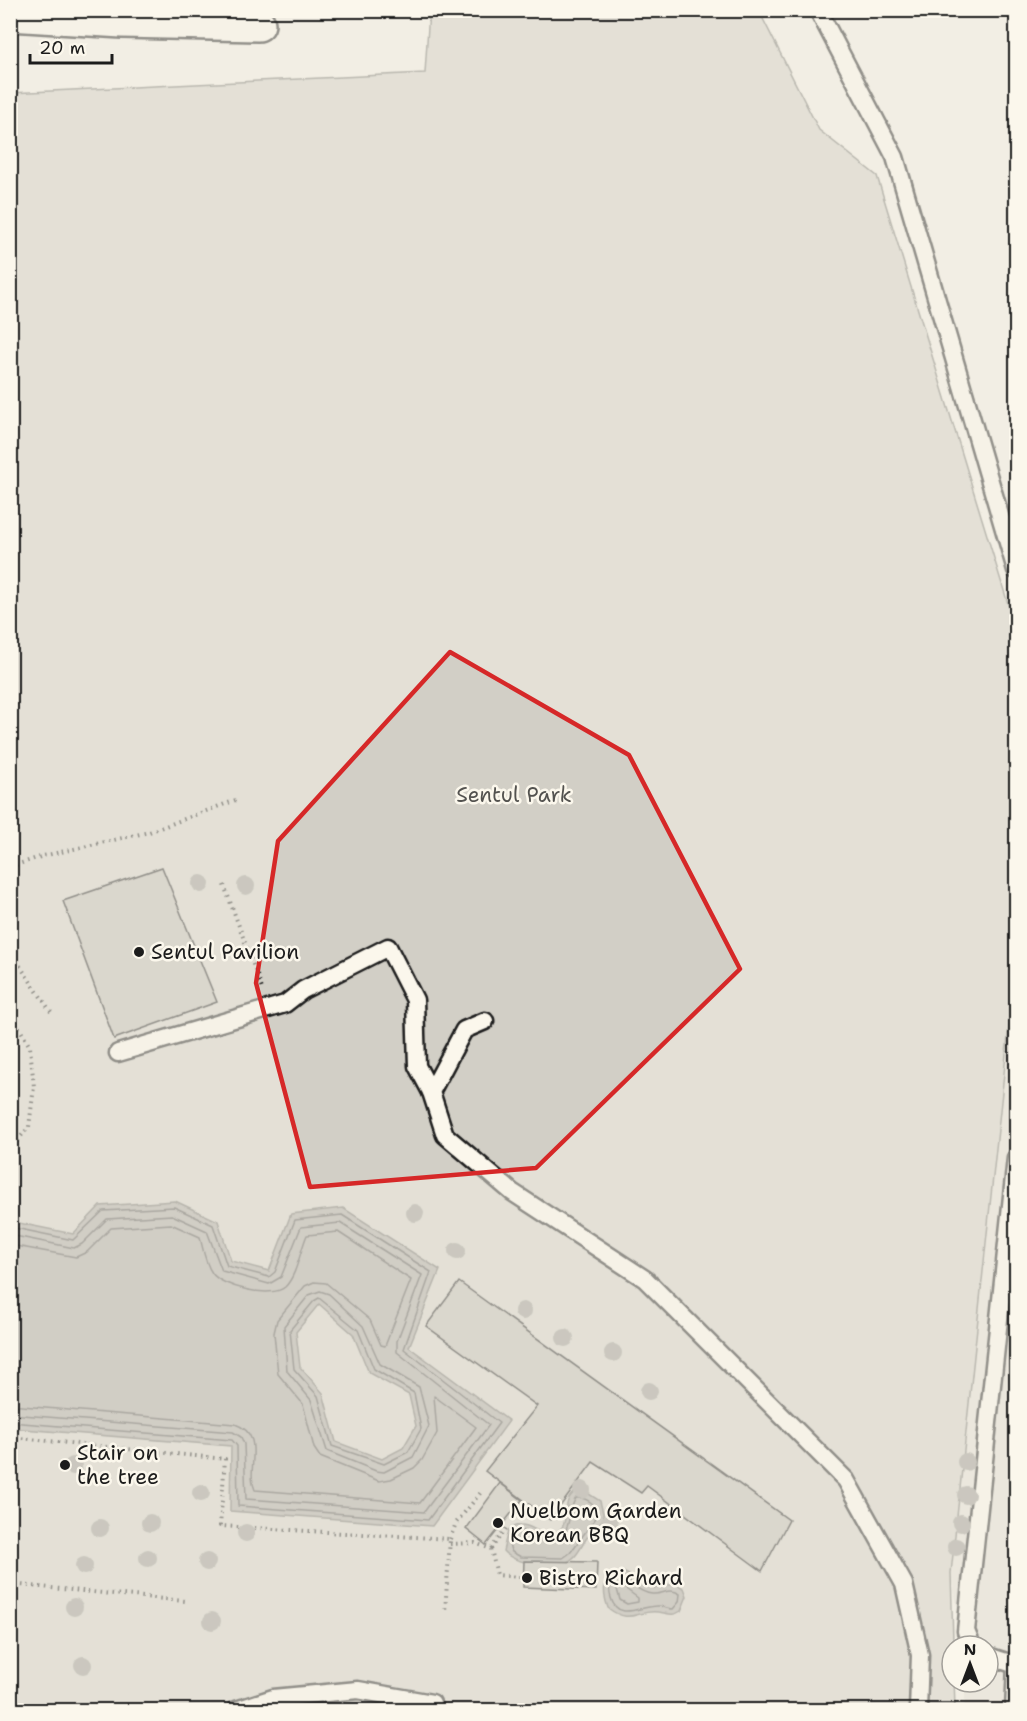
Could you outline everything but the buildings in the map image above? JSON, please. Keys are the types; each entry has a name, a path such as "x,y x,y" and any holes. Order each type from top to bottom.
{"street":[{"path":"10,14 122,21 258,24"}],"lane":[{"path":"818,10 895,157 1017,570"},
{"path":"118,1053 285,1004 303,990 388,947 416,1000 417,1066 431,1092 445,1135 512,1191 645,1279 846,1480 904,1584 920,1655 918,1710"},
{"path":"431,1092 464,1030 484,1021"},
{"path":"967,1634 1017,1158"},
{"path":"1000,1660 1016,1665 1014,1710"},
{"path":"236,1710 273,1698 358,1690 432,1703 432,1710"}],"path":[{"path":"10,867 43,856 149,831 236,800"},
{"path":"224,885 269,1009"},
{"path":"10,959 20,966 51,1012"},
{"path":"10,1011 30,1047 34,1087 29,1127 10,1149"},
{"path":"10,1516 13,1437 225,1459 220,1526 475,1543 491,1549"},
{"path":"445,1612 450,1542 456,1523 482,1491"},
{"path":"503,1527 506,1528 491,1549 497,1575 519,1577"},
{"path":"10,1584 185,1601"}],"highlighted area":[{"path":"450,652 629,755 740,969 536,1168 310,1187 256,983 278,841"}],"shaded area":[{"path":"1016,960 1016,1710 964,1710 965,1694 1000,1694 1000,1634 962,1634 951,1573"}],"green space":[{"name":"Sentul Park","path":"429,11 759,11 819,130 877,176 1016,630 1016,960 951,1573 953,1634 940,1634 940,1694 955,1694 955,1710 11,1710 10,93 425,73"}],"water":[{"path":"175,1201 218,1221 231,1261 269,1271 291,1214 343,1208 440,1270 409,1347 509,1421 432,1526 230,1511 231,1446 11,1428 11,1204 14,1222 73,1234 100,1206","holes":["319,1304 353,1334 369,1373 409,1395 416,1426 403,1448 382,1459 336,1442 323,1393 300,1367 296,1332"]},
{"path":"577,1491 589,1494 600,1501 604,1517 573,1558 558,1564 537,1565 517,1560 503,1551 508,1530 516,1526 523,1525 545,1534 557,1532 564,1523 568,1500"},
{"path":"623,1572 654,1588 675,1584 684,1588 687,1596 681,1611 672,1614 651,1612 623,1616 608,1608 605,1584 611,1576"}],"place":[{"name":"Sentul Pavilion","path":"139,952"},
{"name":"Stair on the tree","path":"65,1465"},
{"name":"Nuelbom Garden Korean BBQ","path":"498,1523"},
{"name":"Bistro Richard","path":"527,1578"}]}
